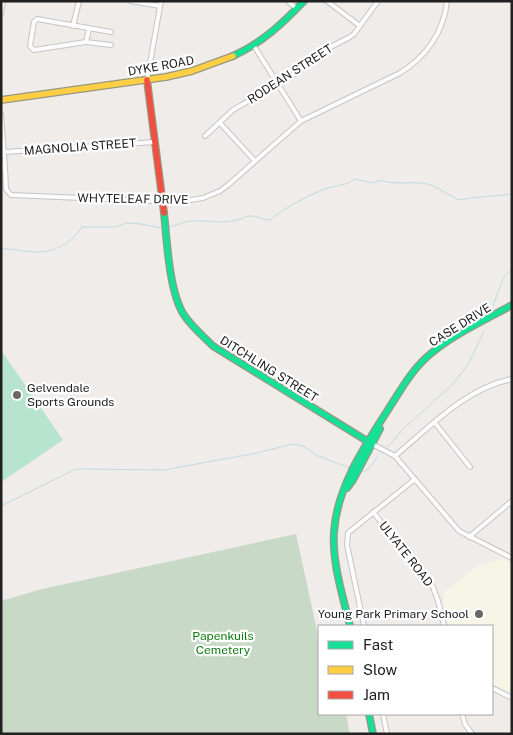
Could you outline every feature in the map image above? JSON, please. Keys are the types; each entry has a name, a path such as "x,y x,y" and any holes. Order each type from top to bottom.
{"street":[{"path":"1,13 3,1"},
{"path":"73,26 79,1"},
{"path":"131,1 161,4 147,80"},
{"path":"288,1 297,9"},
{"name":"DYKE ROAD","path":"1,100 147,80 202,69 232,58 254,46 279,27 304,1"},
{"path":"327,1 360,26"},
{"name":"RODEAN STREET","path":"205,136 233,110 278,85 305,67 319,53 350,37 378,1"},
{"name":"WHYTELEAF DRIVE","path":"3,168 6,189 11,196 163,202 194,200 212,194 228,185 300,121 400,73 414,64 428,49 438,34 447,1"},
{"path":"111,32 36,20 30,46 36,50 86,42 111,45"},
{"path":"86,42 89,28"},
{"path":"254,46 300,121"},
{"name":"DITCHLING STREET","path":"147,80 170,270 183,313 196,330 213,346 370,443 395,456 458,531 512,558"},
{"path":"1,115 5,152 3,168"},
{"path":"220,123 255,161"},
{"name":"MAGNOLIA STREET","path":"5,152 156,142"},
{"name":"CASE DRIVE","path":"350,625 335,557 334,540 337,513 351,473 407,380 428,356 457,336 512,305"},
{"path":"395,456 472,395 493,384 512,379"},
{"path":"435,423 470,467"},
{"path":"364,625 346,540 350,531 415,479"},
{"path":"469,537 512,501"},
{"name":"ULYATE ROAD","path":"373,512 433,588 444,625"},
{"path":"493,688 512,698"},
{"path":"369,715 373,734"},
{"path":"383,715 387,734"},
{"path":"462,715 465,724 472,734"}],"shaded area":[{"name":"Young Park Primary School","path":"502,559 512,563 512,693 493,684 493,625 449,625 443,601 445,592 478,566"}],"green space":[{"name":"Gelvendale Sports Grounds","path":"1,350 63,440 1,482"},
{"name":"Papenkuils Cemetery","path":"296,534 318,635 318,715 346,715 350,734 1,734 1,601 42,589"}],"waterway":[{"path":"168,227 188,221 225,222 248,216 270,220 290,206 311,195 355,179 374,183 380,180 392,183 431,185 459,200 512,194"},
{"path":"1,249 35,252 53,250 70,241 82,227 116,227 126,223 162,228"},
{"path":"493,306 503,279 512,268"},
{"path":"388,447 403,429 452,385 468,365 484,331"},
{"path":"1,506 76,469 164,470 257,453 293,444 303,446 318,456 350,468"},
{"path":"362,472 369,469 378,456"}],"traffic: fast":[{"path":"233,56 244,51 272,32 304,1"},
{"path":"164,213 175,293 179,305 190,324 213,346 372,444"},
{"path":"350,625 336,568 334,532 341,498 355,465 372,434 403,386 422,361 457,335 512,305"},
{"path":"347,488 380,429"},
{"path":"369,715 373,734"}],"traffic: slow":[{"path":"1,100 166,77 192,71 233,56"}],"traffic: jam":[{"path":"147,80 164,213"}],"place":[{"name":"Gelvendale Sports Grounds","path":"17,395"},
{"name":"Young Park Primary School","path":"479,614"}]}
